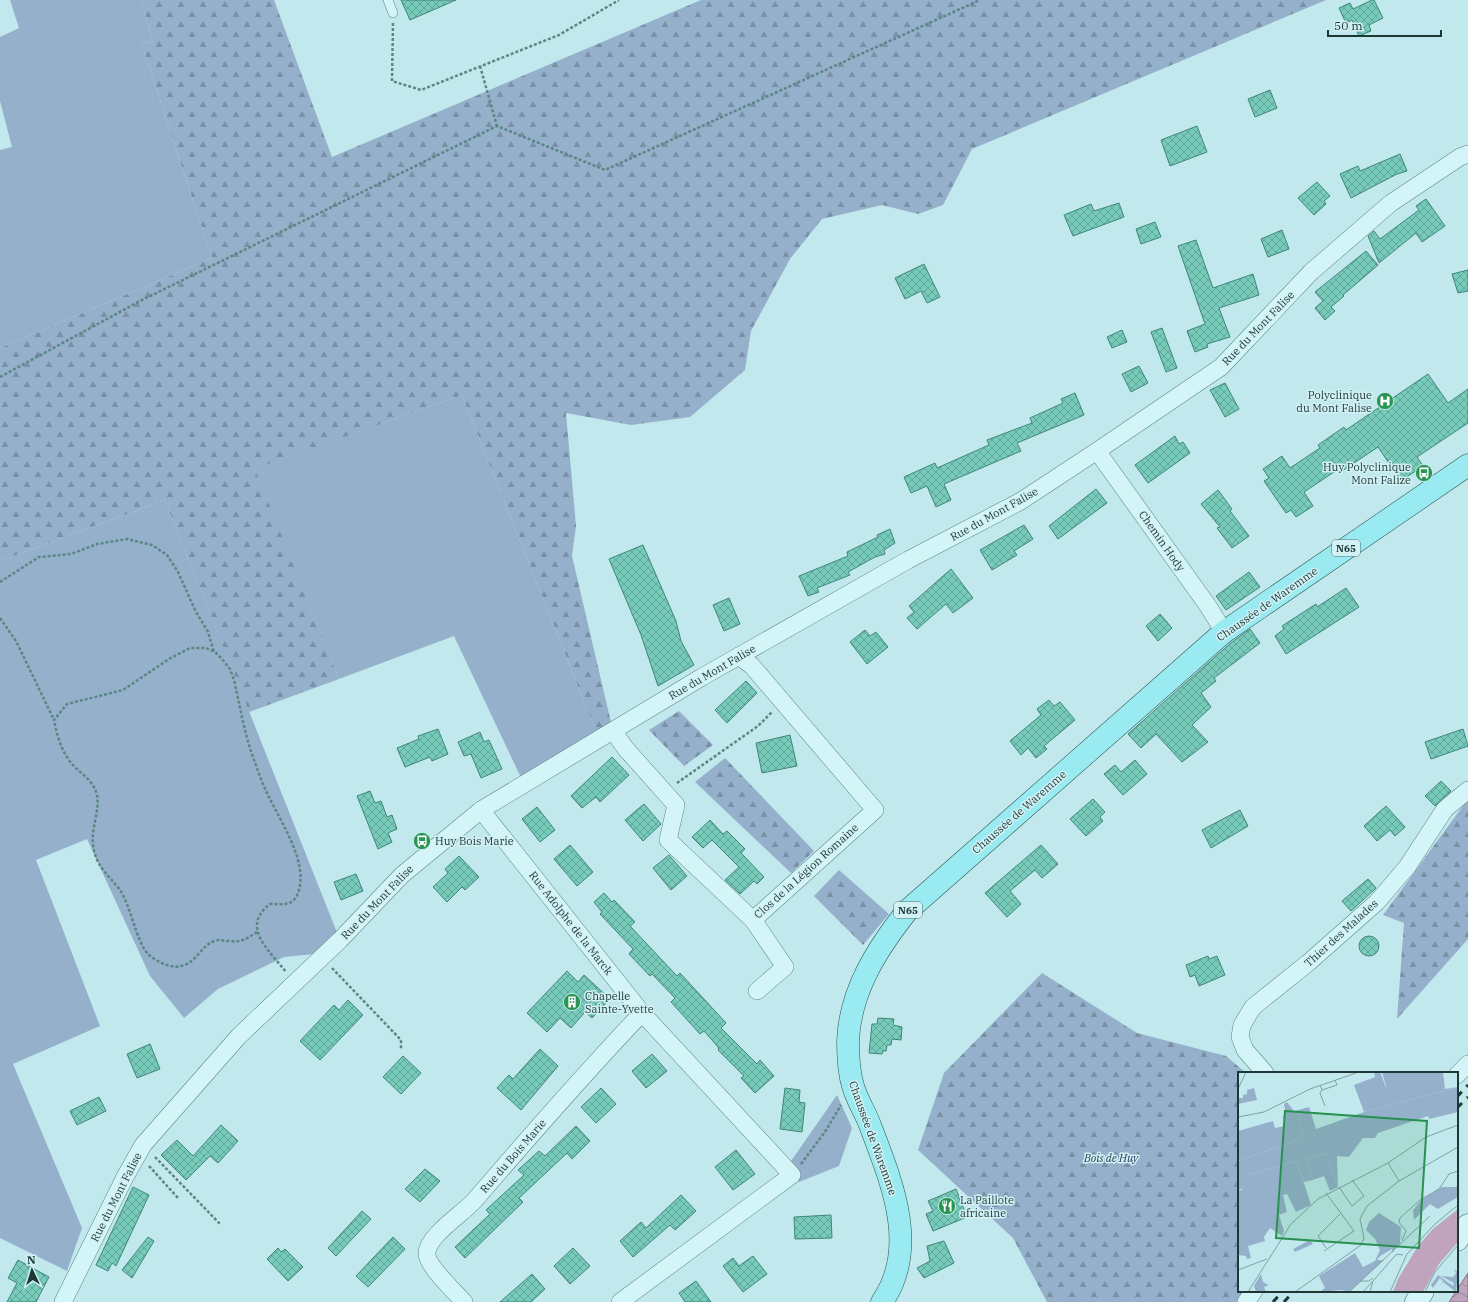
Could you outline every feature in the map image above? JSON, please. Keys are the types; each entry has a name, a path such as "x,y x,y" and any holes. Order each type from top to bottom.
{"main road":[{"name":"Chaussée de Waremme","path":"882,1302 889,1292 898,1264 901,1246 900,1224 888,1177 870,1124 853,1086 848,1042 854,1005 860,986 881,945 907,911 1224,632 1468,465"},
{"path":"1458,1239 1468,1225"},
{"path":"1416,1302 1422,1292"}],"street":[{"name":"Rue du Mont Falise","path":"63,1302 141,1150 239,1036 321,958 402,875 481,810 612,730 739,656 908,560 1021,501 1097,451 1221,367 1311,272 1391,203 1460,157 1468,154"},
{"name":"Chemin Hody","path":"1097,451 1208,606 1224,632"},
{"name":"Clos de la Légion Romaine","path":"612,730 676,805 668,840 753,920 875,810 752,666 739,656"},
{"name":"Thier des Malades","path":"1264,1072 1245,1050 1240,1037 1242,1025 1253,1007 1308,963 1377,902 1407,867 1445,809 1468,790"},
{"name":"Rue Adolphe de la Marck","path":"481,810 642,1013 792,1175"},
{"path":"753,920 785,967 758,991"},
{"name":"Rue du Bois Marie","path":"464,1302 428,1261 427,1252 431,1241 470,1205 588,1071 642,1013"},
{"path":"1458,1074 1468,1064"},
{"path":"620,1302 792,1175"},
{"path":"1246,1302 1253,1292"}],"lane":[{"path":"388,0 393,13"}],"path":[{"path":"393,13 392,81 421,90 559,35 619,0"},
{"path":"0,377 140,301 497,126 605,170 980,0"},
{"path":"480,66 497,126"},
{"path":"0,582 39,557 71,554 97,544 127,539 152,545 167,555 178,572 195,610 208,632 214,652"},
{"path":"0,618 16,641 54,720 62,748 72,764 86,777 95,790 96,804 92,843 102,870 120,890 146,953 164,964 173,967 180,967 194,960 206,947 216,940 236,942 244,940 257,932"},
{"path":"54,720 67,704 123,690 169,659 190,648 206,648 214,652 222,659 230,669 252,756 270,799 292,844 299,864 300,881 298,893 293,901 286,905 270,904 256,919 257,932 295,983"},
{"path":"665,793 758,726 782,702"},
{"path":"321,958 401,1040 401,1049"},
{"path":"792,1175 825,1132 853,1086"},
{"path":"141,1150 178,1198"},
{"path":"141,1150 221,1225"}],"green space":[{"path":"10,0 141,0 153,41 142,45 212,258 0,348 0,150 12,147 0,101 0,37 19,28"},
{"path":"141,0 274,0 332,157 701,0 1326,0 972,149 943,205 918,214 882,205 822,219 790,259 751,331 745,370 690,417 631,425 566,413 576,526 572,556 613,731 599,739 462,395 255,469 339,679 249,712 165,500 0,561 0,348 212,258 142,45 153,41"},
{"path":"462,395 599,739 524,784 454,636 339,679 254,469"},
{"path":"165,500 340,940 315,954 284,957 218,989 184,1018 150,976 87,839 36,860 100,1026 13,1064 82,1228 67,1271 0,1238 0,561"},
{"path":"679,711 713,745 684,766 649,730"},
{"path":"725,758 814,851 791,873 695,782"},
{"path":"1468,799 1468,939 1397,1019 1404,923 1383,915"},
{"path":"839,870 889,914 863,945 814,896"},
{"name":"Bois de Huy","path":"1042,973 1137,1033 1226,1056 1245,1072 1238,1072 1238,1292 1252,1292 1245,1302 1047,1302 1013,1238 918,1150 944,1073"},
{"path":"837,1095 852,1128 839,1166 799,1182 791,1161"}],"water":[{"path":"1468,1273 1468,1302 1449,1302 1456,1292 1458,1292 1458,1288"}],"building":[{"path":"401,0 456,0 410,20"},
{"path":"1374,0 1383,18 1369,25 1371,31 1359,36 1352,20 1346,23 1339,8 1350,3 1353,9"},
{"path":"1270,90 1277,108 1255,117 1248,99"},
{"path":"1197,126 1207,152 1170,166 1161,140"},
{"path":"1400,154 1407,171 1397,174 1351,198 1340,174 1358,166 1360,171"},
{"path":"1317,182 1330,196 1324,201 1326,204 1314,215 1298,198"},
{"path":"1426,199 1445,226 1422,242 1416,233 1379,263 1368,236 1374,231 1380,239 1419,210 1416,206"},
{"path":"1119,203 1124,217 1073,236 1064,215 1091,204 1094,211"},
{"path":"1155,222 1161,237 1141,244 1136,229"},
{"path":"1282,230 1289,249 1268,257 1261,239"},
{"path":"1196,240 1213,288 1253,274 1259,295 1219,308 1230,337 1207,344 1208,347 1195,352 1187,331 1205,324 1178,246"},
{"path":"1366,251 1378,265 1331,307 1335,311 1325,320 1315,308 1323,301 1315,292"},
{"path":"924,264 940,297 927,303 921,291 905,299 895,278"},
{"path":"1468,270 1468,291 1458,293 1452,274"},
{"path":"1162,328 1177,368 1166,372 1151,332"},
{"path":"1122,330 1127,342 1112,348 1107,337"},
{"path":"1139,366 1148,383 1131,392 1122,374"},
{"path":"1428,374 1448,403 1468,389 1468,423 1417,457 1423,466 1401,481 1378,447 1339,473 1337,470 1304,492 1313,506 1296,517 1291,510 1286,513 1264,481 1269,478 1263,469 1282,456 1290,468 1320,448 1318,445 1344,427 1346,430"},
{"path":"1225,383 1239,409 1225,417 1210,390"},
{"path":"1075,393 1084,415 1017,443 1021,451 944,484 951,500 936,507 927,486 911,493 904,477 935,463 937,468 989,445 987,440 1032,423 1030,418 1063,403 1061,399"},
{"path":"1175,436 1179,444 1183,442 1190,453 1148,483 1135,465"},
{"path":"1096,489 1107,503 1058,539 1049,526"},
{"path":"1218,490 1232,509 1230,511 1249,536 1232,548 1217,528 1220,527 1201,504"},
{"path":"1024,525 1033,539 1014,551 1017,555 992,570 980,550"},
{"path":"890,529 895,543 884,550 885,554 875,557 848,572 850,575 817,588 819,592 808,596 799,576 848,556 847,552 878,537 877,535"},
{"path":"643,545 676,621 681,641 694,665 658,686 641,635 609,559"},
{"path":"951,569 973,598 953,613 946,604 917,629 907,618 914,612 909,606"},
{"path":"1249,572 1260,587 1226,610 1216,596"},
{"path":"1346,588 1359,607 1286,654 1275,636 1284,629 1282,626 1316,604 1317,607"},
{"path":"729,598 740,624 724,631 713,605"},
{"path":"1160,614 1172,628 1158,641 1146,626"},
{"path":"1250,629 1260,643 1214,678 1216,681 1201,693 1211,707 1192,725 1208,742 1182,762 1156,734 1141,748 1128,734 1232,642"},
{"path":"865,630 870,636 876,632 888,647 867,664 850,642"},
{"path":"746,681 757,693 727,723 715,710"},
{"path":"1049,700 1054,706 1060,702 1075,720 1044,746 1047,749 1036,758 1028,748 1021,755 1010,741 1041,715 1037,709"},
{"path":"438,729 448,754 432,761 430,757 405,767 397,748 419,739 418,736"},
{"path":"1463,729 1468,746 1431,759 1425,742"},
{"path":"480,732 484,742 489,740 502,769 481,778 471,754 464,756 458,742"},
{"path":"790,735 797,766 762,773 756,743"},
{"path":"612,757 629,775 600,802 596,797 582,808 571,796"},
{"path":"1135,760 1147,774 1123,795 1104,774 1115,765 1121,772"},
{"path":"1441,781 1451,791 1435,806 1425,796"},
{"path":"370,791 375,803 381,801 387,817 392,815 397,829 388,833 392,842 378,849 357,796"},
{"path":"1093,799 1105,812 1100,817 1103,821 1086,836 1070,819"},
{"path":"644,804 661,824 643,841 625,820"},
{"path":"1386,806 1405,827 1395,836 1390,830 1377,841 1364,826"},
{"path":"537,807 555,830 540,842 522,819"},
{"path":"1240,810 1248,826 1211,848 1202,830"},
{"path":"710,820 723,834 727,831 745,849 741,853 764,877 757,884 754,881 740,894 725,880 739,867 712,840 703,848 692,837"},
{"path":"570,845 593,872 577,886 554,859"},
{"path":"1041,845 1058,864 1042,878 1035,870 1010,891 1021,904 1007,917 985,893"},
{"path":"669,855 687,876 671,890 653,868"},
{"path":"459,856 479,877 465,890 462,887 447,902 433,887 448,873 445,869"},
{"path":"356,874 363,891 341,900 334,882"},
{"path":"1368,879 1376,888 1351,911 1342,901"},
{"path":"604,893 612,902 614,900 635,922 630,926 677,976 680,973 726,1023 721,1028 757,1064 760,1060 774,1076 755,1093 741,1078 744,1076 718,1050 719,1048 704,1031 700,1034 671,1002 675,998 652,974 650,976 629,954 633,949 600,914 602,912 594,902"},
{"path":"1369,936 1376,939 1379,946 1376,953 1369,956 1362,953 1359,946 1362,939"},
{"path":"1208,956 1209,959 1217,956 1225,975 1199,986 1195,975 1190,977 1186,965"},
{"name":"Chapelle Sainte-Yvette","path":"567,971 578,982 584,975 610,999 592,1018 585,1012 571,1028 560,1018 547,1032 527,1013"},
{"path":"348,1000 363,1015 320,1060 300,1041 334,1005 339,1010"},
{"path":"878,1018 894,1019 893,1025 902,1027 901,1040 892,1039 891,1045 887,1045 886,1051 883,1051 882,1054 869,1053 872,1024 877,1024"},
{"path":"150,1044 160,1069 137,1078 127,1054"},
{"path":"540,1049 558,1066 521,1110 497,1088 509,1075 513,1079"},
{"path":"652,1054 667,1071 646,1088 632,1071"},
{"path":"403,1056 421,1073 401,1094 383,1077"},
{"path":"601,1088 616,1104 596,1123 581,1107"},
{"path":"785,1088 800,1090 799,1102 805,1103 802,1132 780,1129"},
{"path":"99,1097 106,1111 77,1125 70,1111"},
{"path":"221,1125 238,1141 218,1163 210,1156 186,1180 161,1155 177,1140 193,1156"},
{"path":"576,1126 590,1141 572,1159 567,1153 519,1198 523,1202 465,1258 455,1247 490,1214 486,1210 524,1175 518,1170 539,1151 545,1156"},
{"path":"736,1150 755,1174 733,1190 715,1167"},
{"path":"425,1169 440,1181 420,1202 405,1189"},
{"path":"133,1187 149,1195 116,1266 112,1263 108,1271 96,1265"},
{"name":"La Paillote africaine","path":"956,1189 967,1217 933,1231 926,1214 933,1211 928,1201"},
{"path":"681,1195 696,1211 675,1230 670,1225 633,1257 620,1241 641,1222 646,1228"},
{"path":"362,1211 371,1219 336,1256 328,1248"},
{"path":"831,1215 832,1238 795,1239 794,1217"},
{"path":"148,1237 154,1241 132,1278 122,1270"},
{"path":"393,1237 405,1249 368,1287 356,1276"},
{"path":"944,1241 954,1263 924,1278 917,1268 930,1261 927,1246"},
{"path":"278,1248 281,1252 285,1249 303,1267 288,1281 267,1259"},
{"path":"573,1248 590,1266 570,1284 554,1266"},
{"path":"753,1256 767,1274 743,1292 723,1266 733,1258 739,1266"},
{"path":"18,1260 49,1277 36,1302 7,1302 17,1283 8,1278"},
{"path":"532,1274 545,1289 531,1302 500,1302"},
{"path":"696,1281 711,1302 685,1302 679,1293"}],"railway":[{"path":"1458,1096 1468,1085"},
{"path":"1458,1107 1468,1097"},
{"path":"1273,1302 1282,1292"},
{"path":"1284,1302 1293,1292"}],"place":[{"name":"Polyclinique du Mont Falise","path":"1385,401"},
{"name":"Huy Polyclinique Mont Falize","path":"1424,473"},
{"name":"Huy Bois Marie","path":"422,841"},
{"name":"Chapelle Sainte-Yvette","path":"572,1002"},
{"name":"La Paillote africaine","path":"947,1206"}]}
